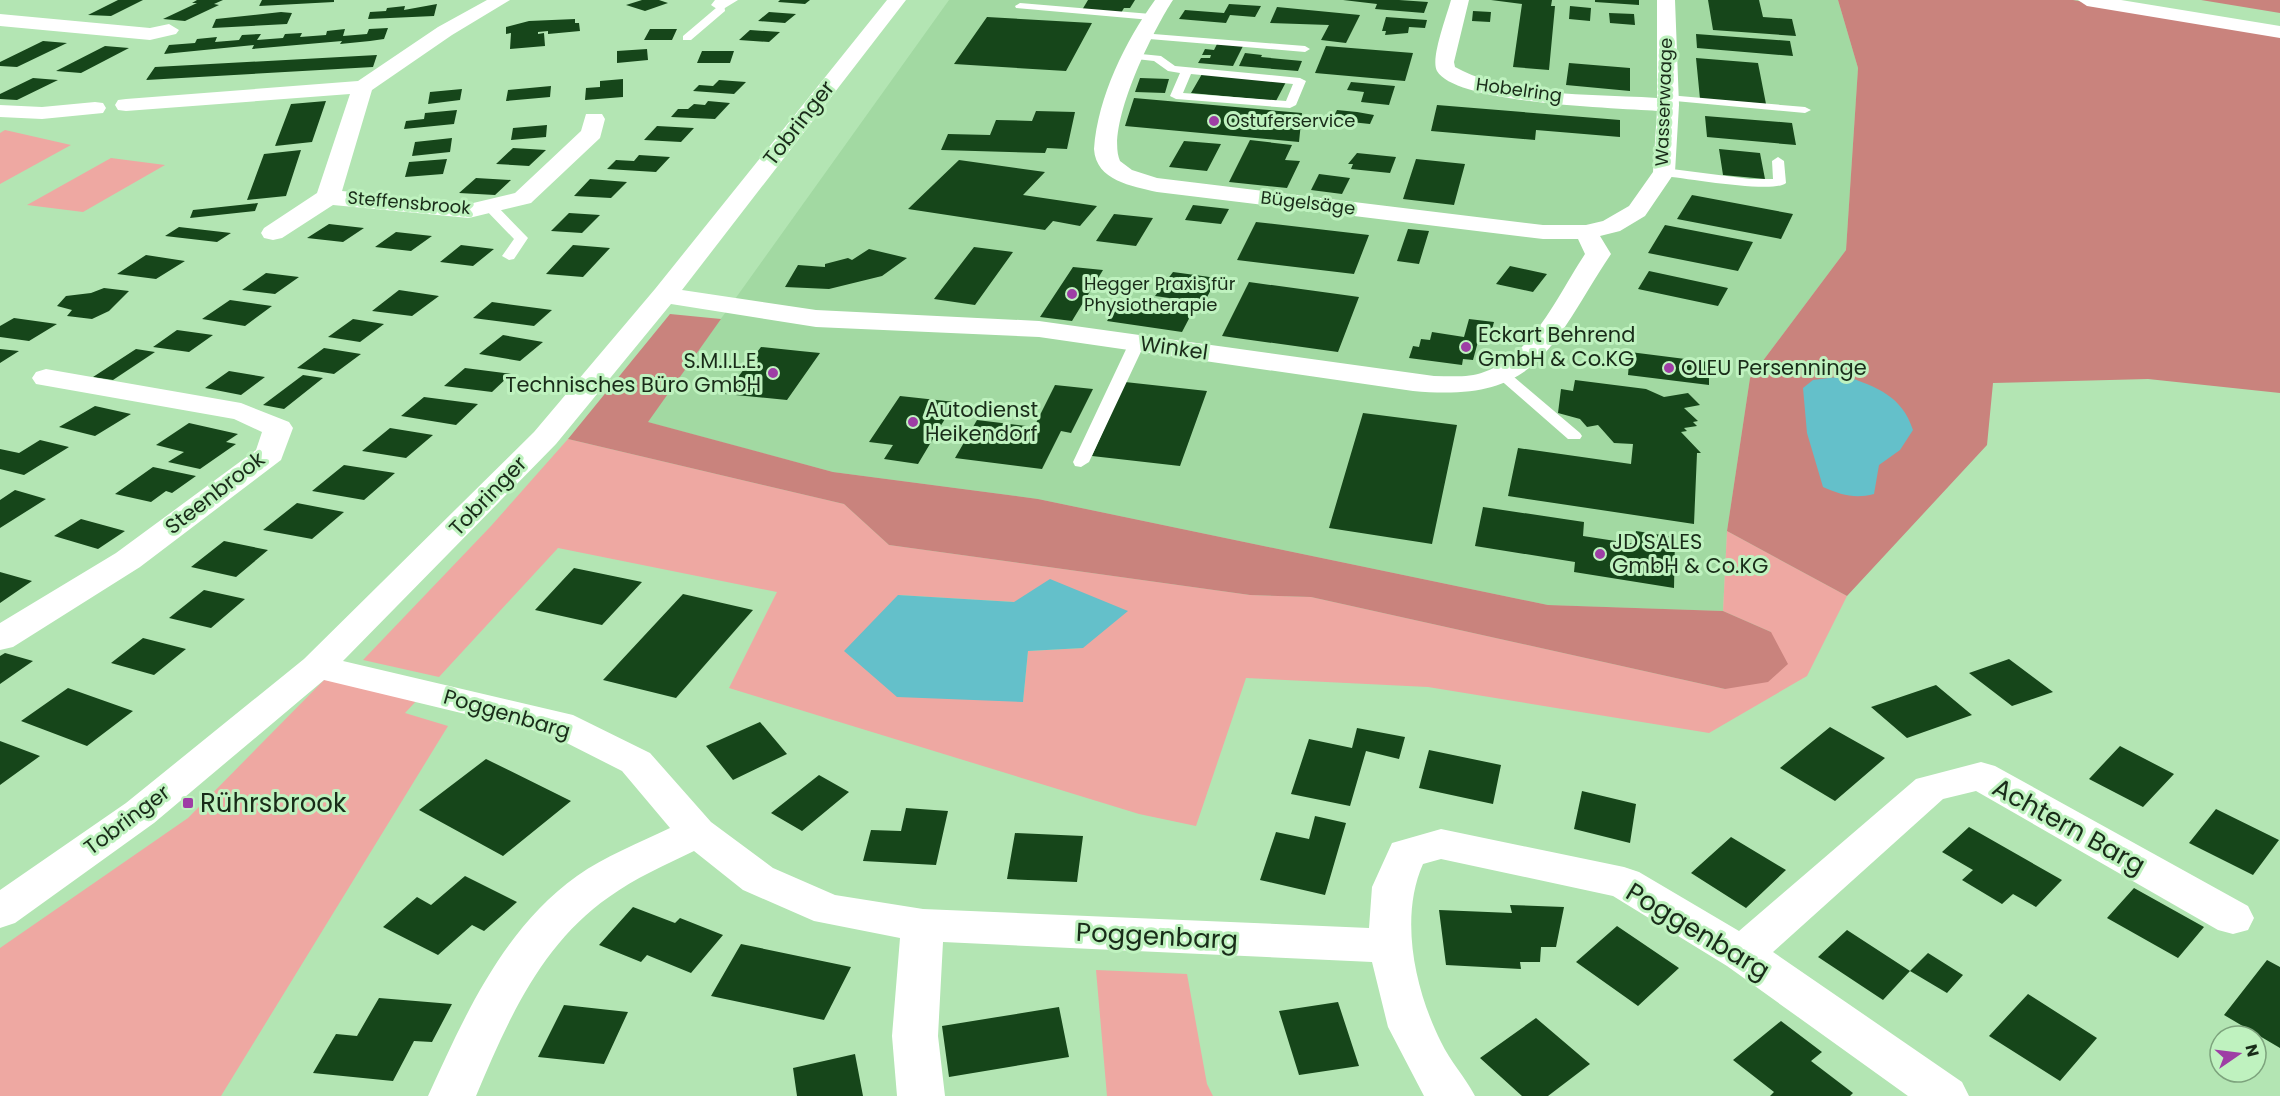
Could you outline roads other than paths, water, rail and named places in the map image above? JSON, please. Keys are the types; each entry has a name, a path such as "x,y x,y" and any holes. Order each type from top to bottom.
{"street":[{"path":"126,105 363,87 445,31 501,0"},
{"name":"Tobringer","path":"0,912 140,813 317,667 545,438 664,295 897,0"},
{"name":"Bügelsäge","path":"1164,0 1151,17 1141,36 1117,91 1105,148 1108,161 1116,171 1136,180 1157,185 1532,231 1586,232"},
{"name":"Hobelring","path":"1460,0 1444,62 1446,70 1454,77 1495,91 1668,102"},
{"name":"Wasserwaage","path":"1586,232 1611,226 1637,211 1664,172 1668,102 1666,0"},
{"path":"2087,0 2280,32"},
{"path":"0,20 42,4"},
{"path":"0,20 150,34 169,30"},
{"name":"Steffensbrook","path":"328,197 363,87"},
{"path":"0,111 42,112 95,108"},
{"name":"Steffensbrook","path":"273,233 328,197 469,211 523,198 592,133 594,119"},
{"name":"Winkel","path":"664,295 803,316 971,322 1432,383 1461,384 1494,379 1515,368 1552,328 1598,254 1586,232"},
{"name":"Steenbrook","path":"0,639 128,560 270,454 278,428 242,412 46,378"},
{"name":"Poggenbarg","path":"317,667 560,724 636,762 697,832 758,879 829,910 923,925 1391,946"},
{"name":"Achtern Barg","path":"1742,954 1930,789 1981,776 2233,918"},
{"path":"452,1096 479,1033 534,940 592,887 697,832"},
{"name":"Poggenbarg","path":"1451,1096 1439,1082 1402,1006 1391,946 1392,891 1407,854 1441,844 1624,883 1742,954 1945,1096"},
{"path":"921,1096 915,1036 923,925"}],"lane":[{"path":"687,38 721,9 724,2"},
{"path":"1020,6 1151,17"},
{"path":"1141,36 1305,49"},
{"path":"1131,56 1157,58 1172,69 1187,70 1300,81 1290,105 1176,96 1187,70"},
{"path":"1668,102 1804,110"},
{"path":"1664,172 1750,183 1780,183 1778,161"},
{"path":"489,206 521,238 509,256"},
{"path":"1081,462 1137,343"},
{"path":"1502,374 1574,436"}],"water":[{"path":"1845,376 1887,394 1902,409 1913,430 1900,450 1879,465 1874,494 1848,495 1823,487 1807,433 1803,388 1813,380"},
{"path":"1050,579 1128,611 1083,648 1028,651 1023,702 897,697 844,651 898,595 1014,602"}],"place":[{"name":"Ostuferservice","path":"1214,121"},
{"name":"Hegger Praxis für Physiotherapie","path":"1072,294"},
{"name":"Eckart Behrend GmbH & Co.KG","path":"1466,347"},
{"name":"OLEU Persenninge","path":"1669,368"},
{"name":"S.M.I.L.E. Technisches Büro GmbH","path":"773,373"},
{"name":"Autodienst Heikendorf","path":"913,422"},
{"name":"JD SALES GmbH & Co.KG","path":"1600,554"},
{"name":"Rührsbrook","path":"188,803"}]}
